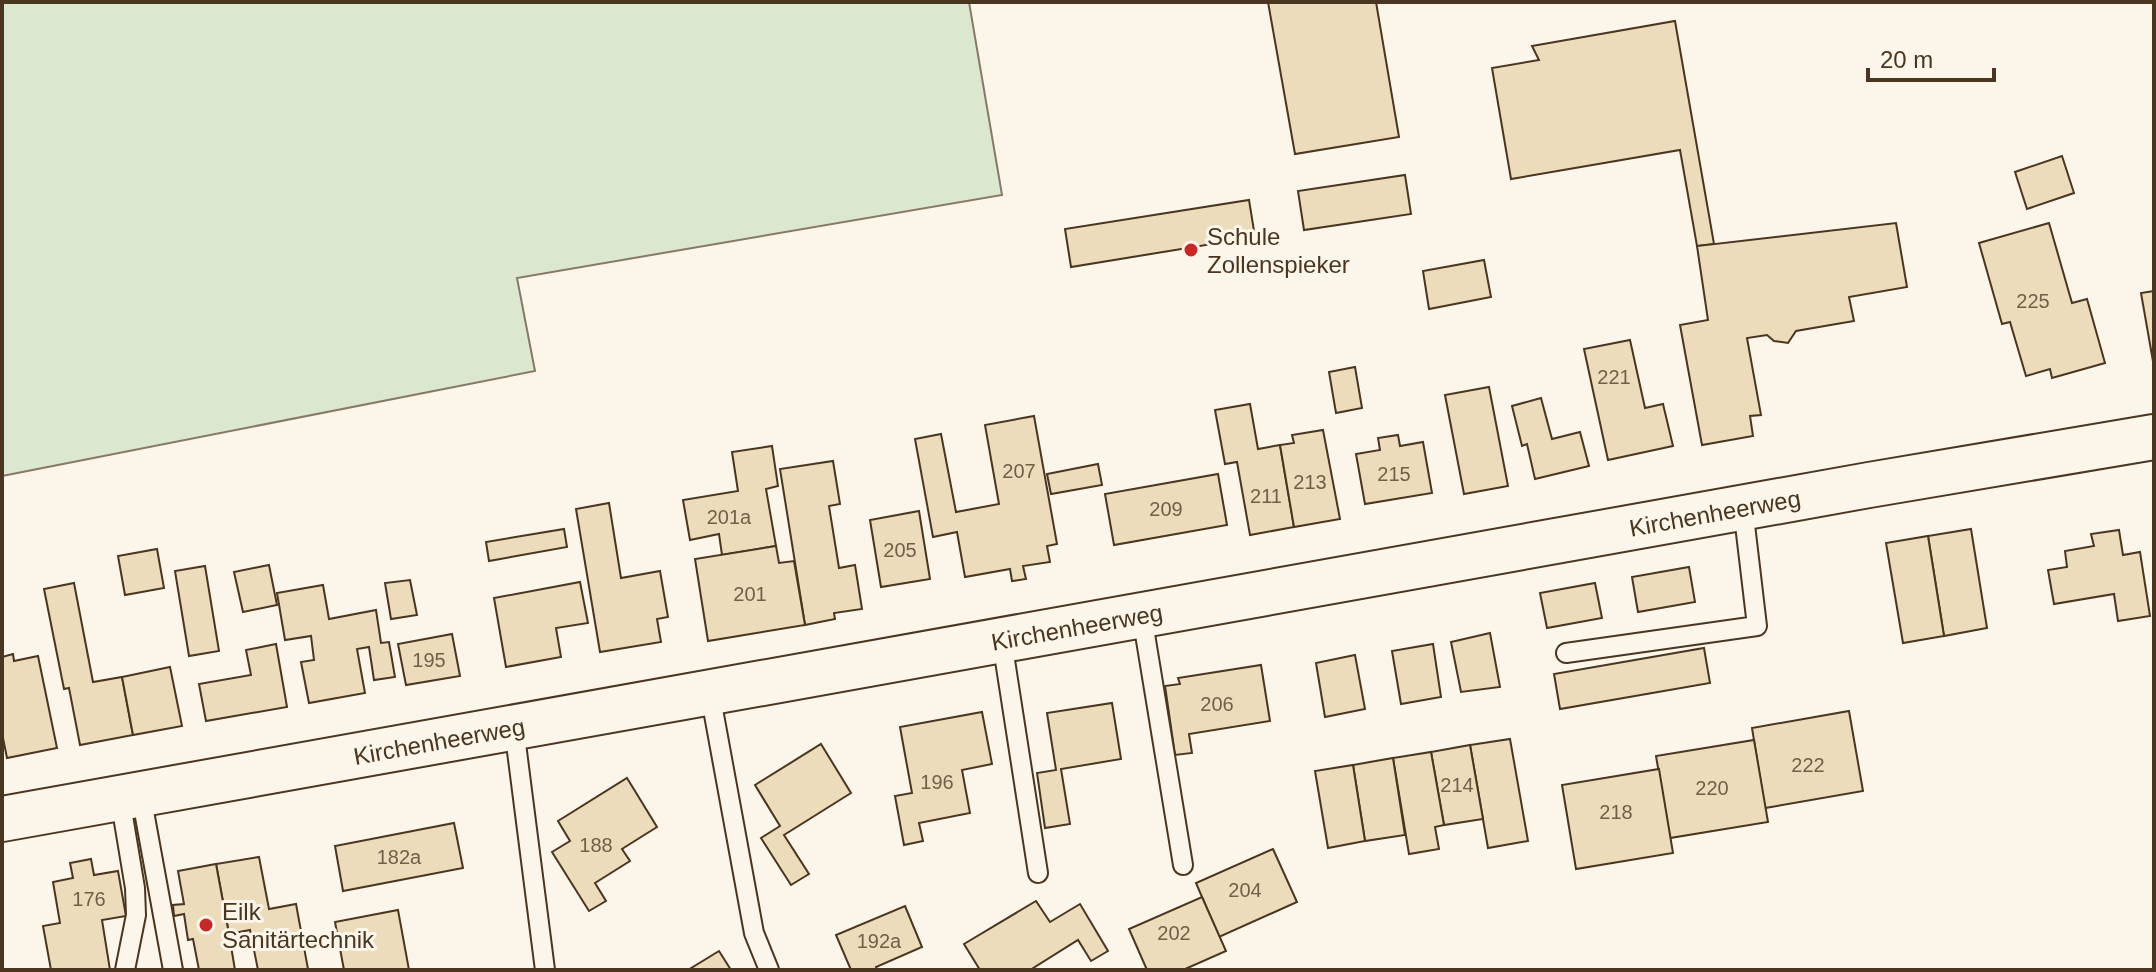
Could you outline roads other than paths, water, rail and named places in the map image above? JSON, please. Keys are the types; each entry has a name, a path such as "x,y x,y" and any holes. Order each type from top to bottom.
{"main road":[{"name":"Kirchenheerweg","path":"2,819 2154,437"}],"lane":[{"path":"1566,653 1757,626 1743,508"},
{"path":"1142,616 1183,865"},
{"path":"1002,641 1038,873"},
{"path":"710,693 754,933 769,970"},
{"path":"514,728 545,970"},
{"path":"125,970 136,915 130,796"},
{"path":"130,796 173,970"}],"place":[{"name":"Schule Zollenspieker","path":"1191,250"},
{"name":"Eilk Sanitärtechnik","path":"206,925"}]}
